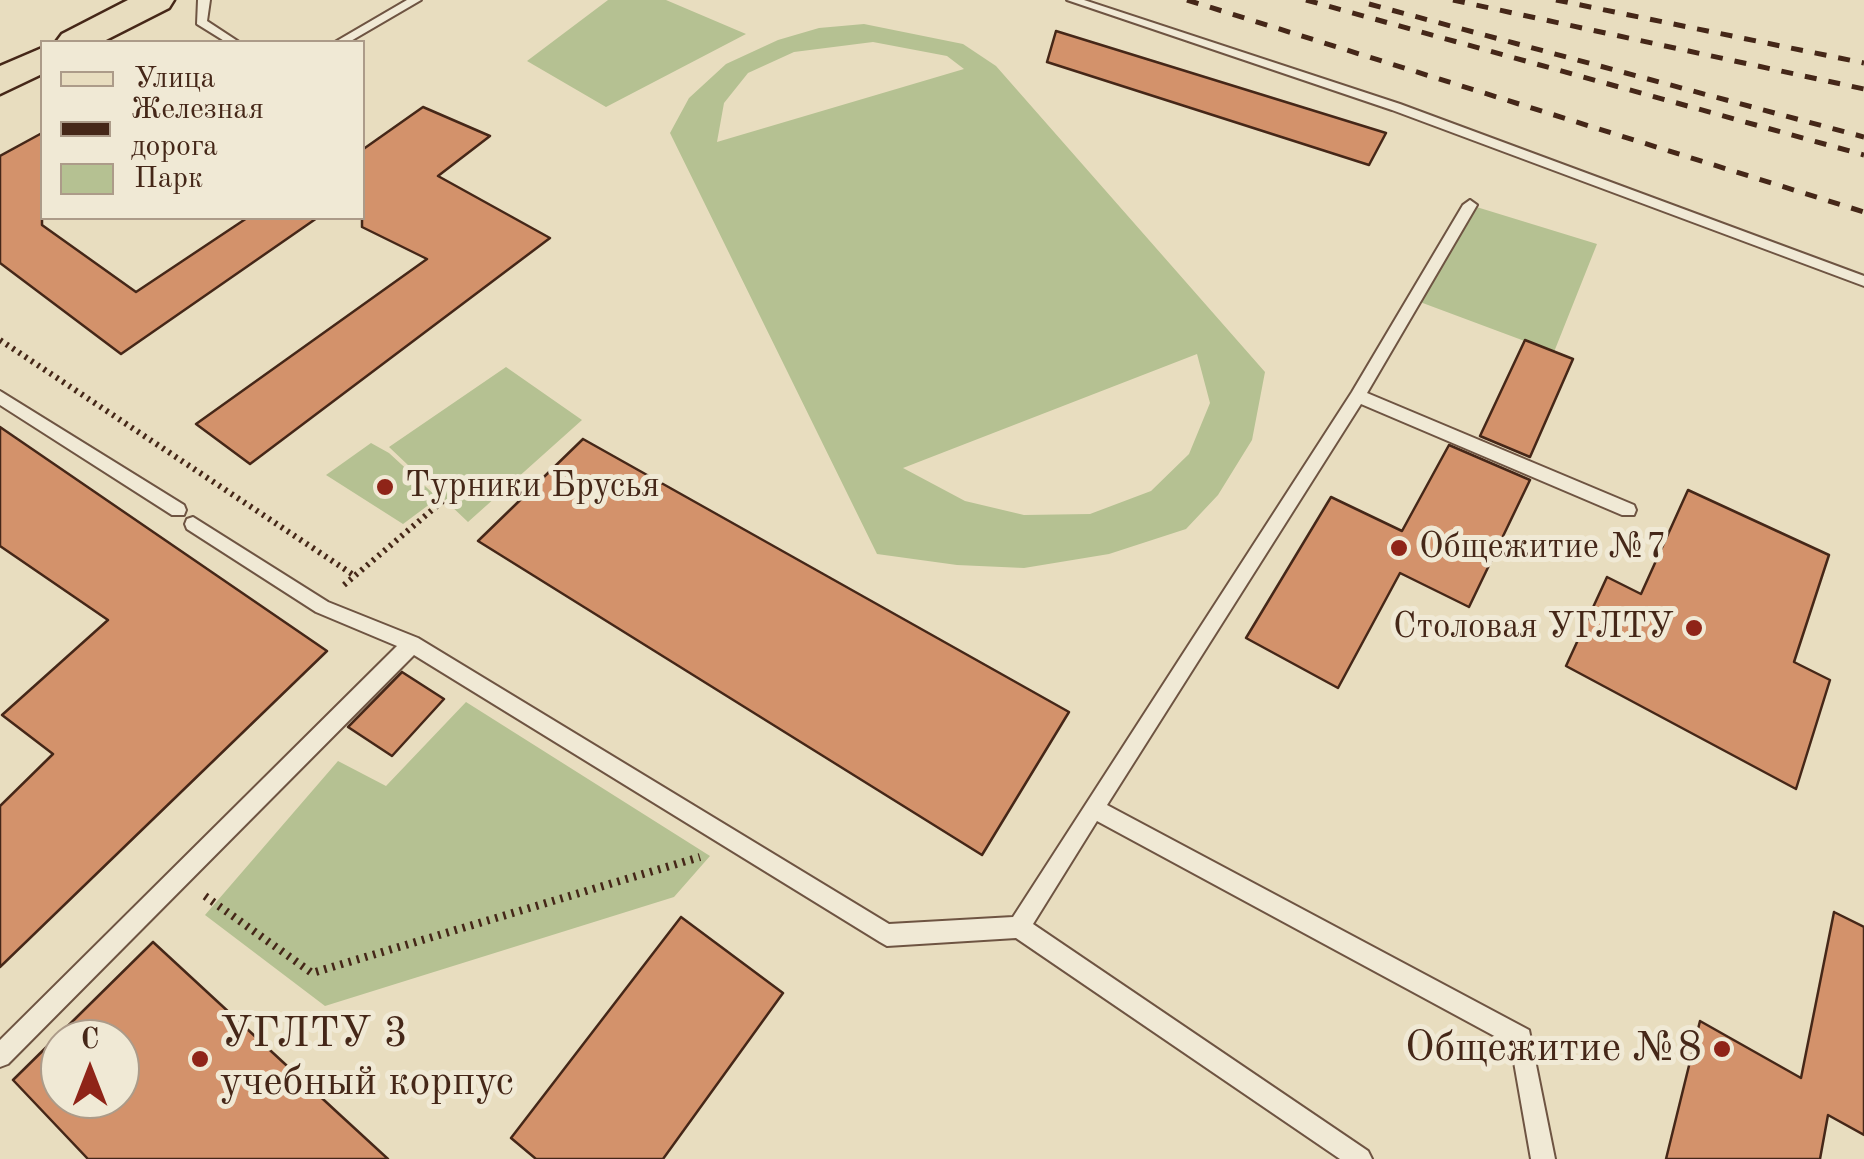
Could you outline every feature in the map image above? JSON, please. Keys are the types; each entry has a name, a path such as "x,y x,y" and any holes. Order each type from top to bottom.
{"main road":[{"path":"79,40 156,0"},
{"path":"0,82 40,61"}],"lane":[{"path":"204,0 201,22 230,40"},
{"path":"345,40 416,0"},
{"path":"1073,0 1396,107 1864,281"},
{"path":"1019,927 1358,396 1470,204"},
{"path":"1358,396 1628,510"},
{"path":"0,397 322,607 412,644 886,936 1019,927 1360,1159"},
{"path":"0,1056 412,644"},
{"path":"1094,808 1521,1038 1543,1159"}],"path":[{"path":"0,340 354,576"},
{"path":"322,607 444,500"},
{"path":"179,878 312,973 740,846"}],"green space":[{"path":"608,0 666,0 746,34 606,107 527,61"},
{"path":"864,24 963,44 996,66 1265,372 1252,440 1218,495 1186,529 1109,554 1024,568 957,565 877,554 670,133 689,98 726,64 778,40 819,28","holes":["873,42 947,56 964,69 717,142 724,103 748,73 794,52","1197,354 1210,403 1189,454 1151,491 1090,514 1024,515 965,501 903,468"]},
{"path":"1470,205 1597,244 1554,352 1420,302"},
{"path":"506,367 582,420 468,522 389,447"},
{"name":"Турники Брусья","path":"371,443 389,453 438,498 403,524 326,475"},
{"path":"466,702 710,856 674,897 325,1006 205,915 338,761 386,786"}],"building":[{"path":"1056,31 1386,133 1369,165 1047,62"},
{"path":"423,107 490,136 438,176 550,238 250,464 196,424 427,259 362,227 365,148"},
{"path":"40,134 42,225 136,292 244,220 314,220 121,354 0,263 0,156"},
{"path":"1525,340 1573,359 1530,457 1480,436"},
{"path":"0,427 327,651 0,967 0,806 53,754 2,715 108,620 0,546"},
{"path":"583,439 1069,712 982,855 478,541"},
{"name":"Общежитие №7","path":"1449,445 1530,480 1469,607 1400,573 1338,688 1246,638 1331,497 1402,531"},
{"name":"Столовая УГЛТУ","path":"1688,490 1829,555 1794,662 1830,680 1796,789 1566,666 1607,577 1641,594"},
{"path":"402,672 444,699 392,756 348,727"},
{"name":"Общежитие №8","path":"1834,912 1864,927 1864,1135 1828,1115 1820,1159 1666,1159 1700,1021 1801,1078"},
{"path":"681,917 783,993 663,1159 536,1159 511,1138"},
{"name":"УГЛТУ 3 учебный корпус","path":"153,942 388,1159 88,1159 50,1119 140,1119 140,1019 75,1019"},
{"name":"УГЛТУ 3 учебный корпус","path":"40,1053 40,1108 13,1080"}],"railway":[{"path":"1187,0 1864,212"},
{"path":"1306,0 1864,155"},
{"path":"1453,0 1864,89"},
{"path":"1556,0 1864,63"},
{"path":"1369,4 1864,137"}],"place":[{"name":"Турники Брусья","path":"385,487"},
{"name":"Общежитие №7","path":"1399,548"},
{"name":"Столовая УГЛТУ","path":"1694,628"},
{"name":"Общежитие №8","path":"1722,1049"},
{"name":"УГЛТУ 3 учебный корпус","path":"200,1059"}]}
